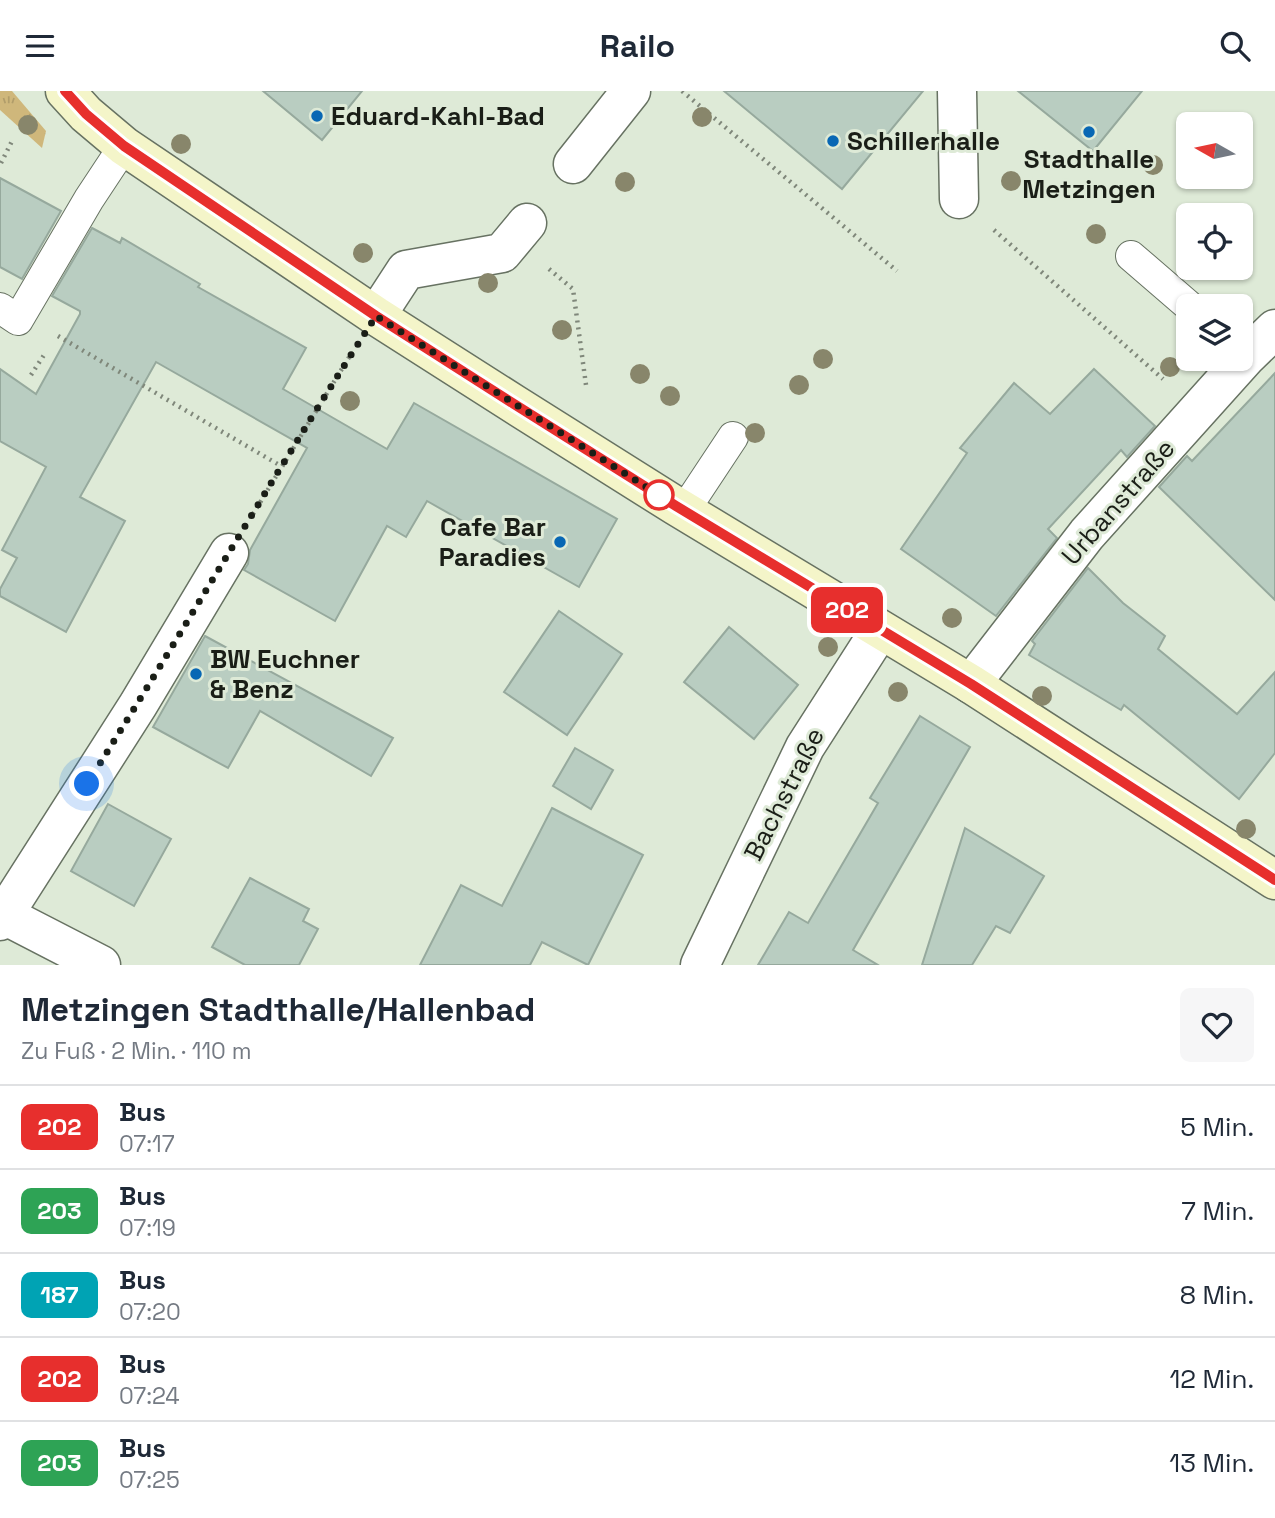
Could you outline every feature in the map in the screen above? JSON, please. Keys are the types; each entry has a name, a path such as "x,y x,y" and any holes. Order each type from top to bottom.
{"main road":[{"path":"65,91 86,114 124,146 376,316 684,511 971,684 1275,880"}],"street":[{"path":"573,164 631,91"},
{"path":"957,91 959,199"},
{"path":"376,316 406,270 502,253 527,223"},
{"name":"Urbanstraße","path":"1253,346 1275,329"},
{"name":"Urbanstraße","path":"971,684 1087,534 1229,371"},
{"path":"101,965 1,916 138,705 229,554"},
{"name":"Bachstraße","path":"700,965 805,747 880,630"}],"lane":[{"path":"0,308 18,320 89,199 124,146"},
{"path":"1131,255 1176,295"},
{"path":"684,511 733,437"}],"path":[{"path":"682,91 897,271"},
{"path":"1,163 12,141"},
{"path":"959,199 1198,410"},
{"path":"573,289 586,385"},
{"path":"229,554 376,316"},
{"path":"31,375 56,335 281,466"}],"green space":[{"path":"0,91 12,91 46,131 42,148 0,110"}],"building":[{"name":"Eduard-Kahl-Bad","path":"263,91 362,91 322,140"},
{"name":"Schillerhalle","path":"724,91 923,91 842,189"},
{"name":"Stadthalle Metzingen","path":"1018,91 1142,91 1093,151"},
{"path":"0,178 61,211 22,279 0,267"},
{"path":"92,228 120,243 122,238 200,284 198,287 306,348 283,389 387,449 414,403 617,519 579,587 427,501 406,537 387,526 335,621 244,570 248,564 250,550 307,448 156,362 80,497 125,521 66,632 0,596 0,589 17,558 2,550 46,467 0,441 0,369 36,394 80,314 80,311 52,296"},
{"path":"1094,369 1155,426 1127,457 1121,450 1048,529 1057,538 996,616 901,549 967,453 960,448 1014,383 1050,414"},
{"path":"1275,373 1275,600 1159,487 1187,456 1192,461"},
{"path":"1088,568 1123,603 1165,636 1158,649 1237,714 1275,672 1275,753 1239,799 1124,705 1121,710 1029,655 1035,644 1032,641"},
{"path":"559,611 622,654 567,735 504,692"},
{"path":"729,627 798,685 754,739 684,682"},
{"path":"205,636 393,738 371,776 260,711 228,768 153,727"},
{"path":"920,716 970,747 853,950 878,965 758,965 789,912 808,923 878,803 870,798"},
{"path":"575,748 613,770 591,809 553,786"},
{"path":"108,804 171,839 134,906 71,871"},
{"path":"552,808 643,855 588,965 542,942 530,965 420,965 461,885 502,906"},
{"path":"965,828 1044,876 1010,933 996,926 972,965 922,965"},
{"path":"250,878 309,909 303,921 318,929 299,965 245,965 212,947"}],"bus line":[{"name":"202","path":"65,91 86,114 124,146 376,316 676,506 971,684 1275,880"}],"place":[{"name":"Eduard-Kahl-Bad","path":"317,116"},
{"name":"Stadthalle Metzingen","path":"1089,132"},
{"name":"Schillerhalle","path":"833,141"},
{"name":"Cafe Bar Paradies","path":"560,542"},
{"name":"BW Euchner & Benz","path":"196,674"}],"route":[{"path":"87,784 376,316 659,495"}]}
